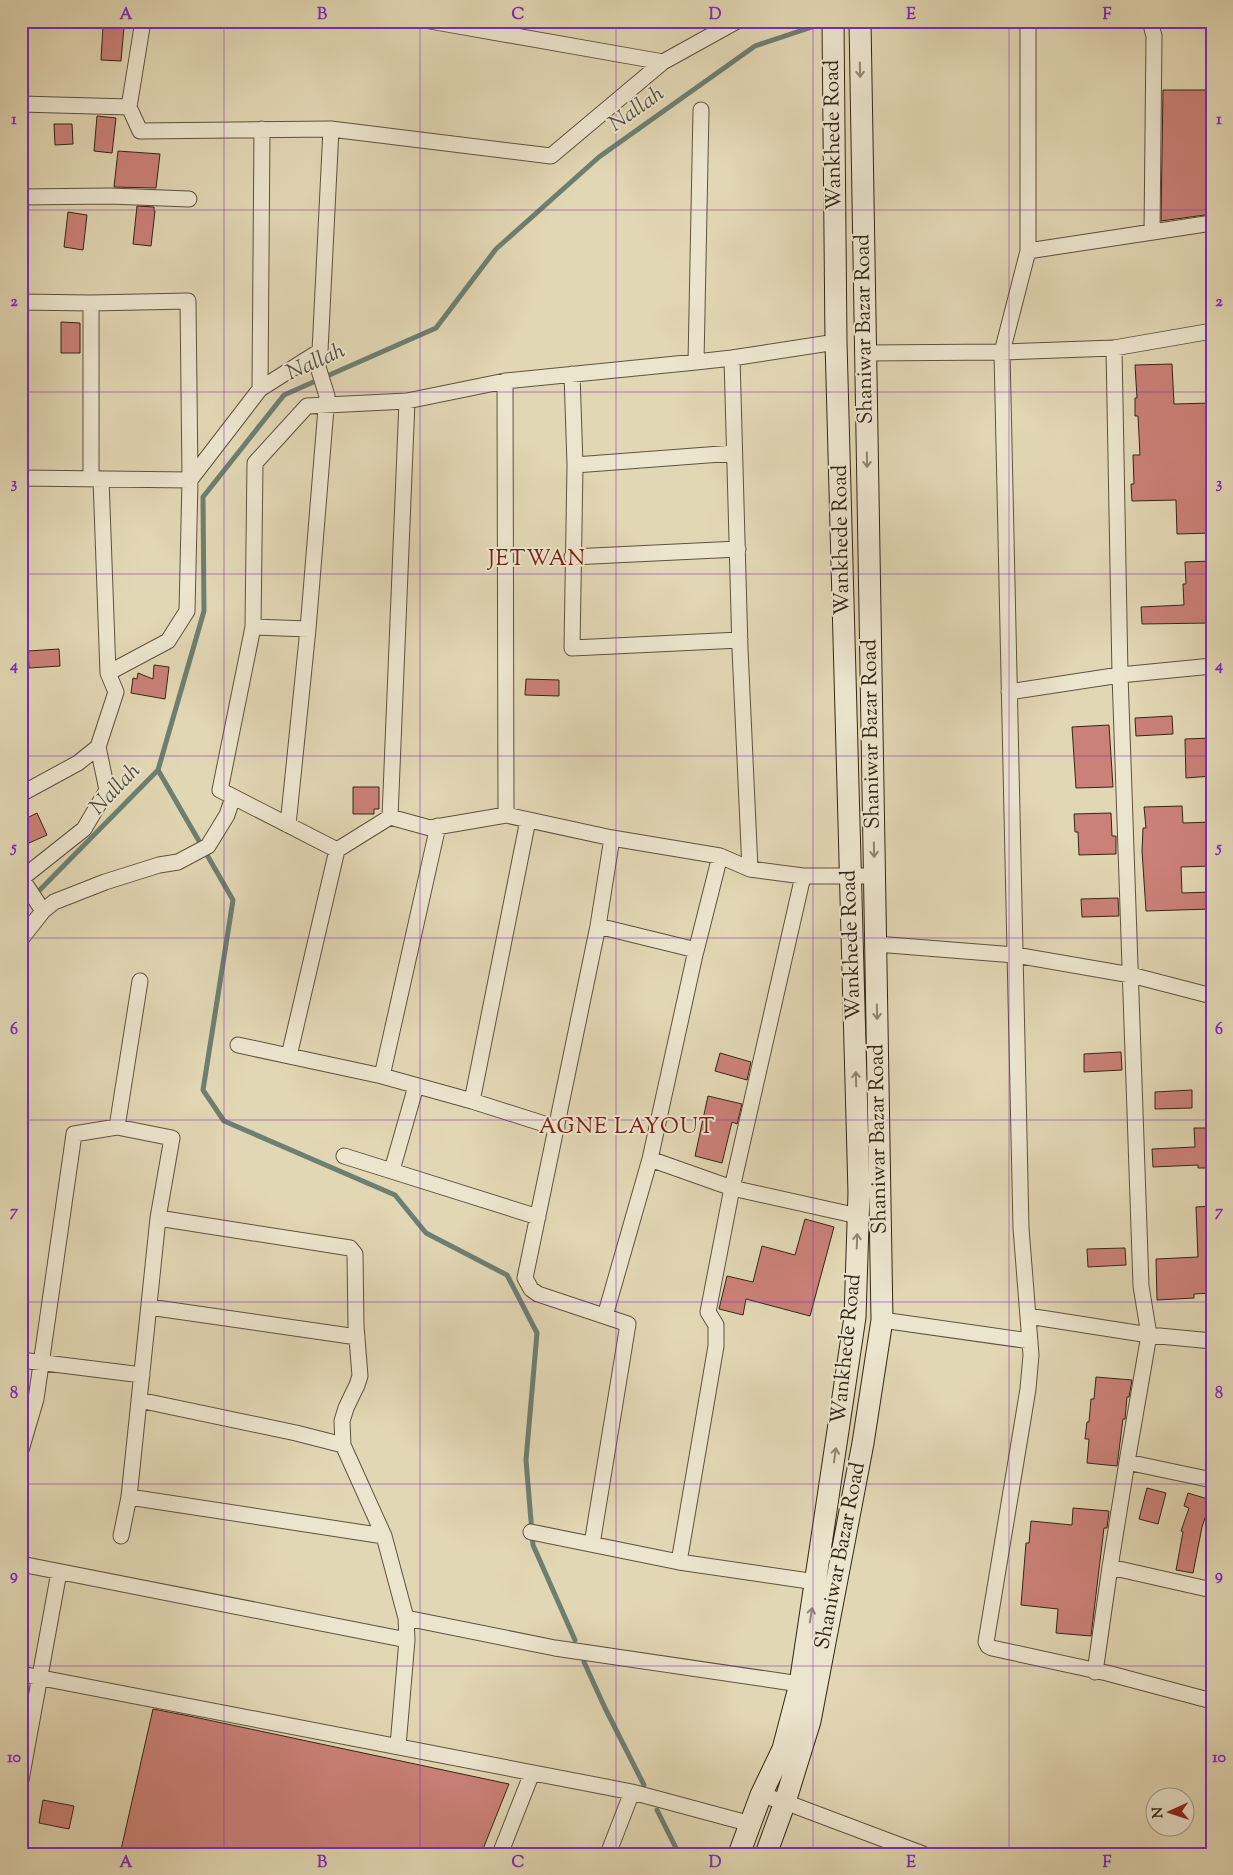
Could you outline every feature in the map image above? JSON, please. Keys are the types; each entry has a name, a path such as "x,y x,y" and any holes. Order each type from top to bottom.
{"main road":[{"name":"Wankhede Road","path":"739,1854 761,1795 783,1749 800,1684 855,1317 859,1193 836,342 833,21"},
{"name":"Shaniwar Bazar Road","path":"766,1854 785,1802 810,1721 863,1442 882,1320 860,21"}],"street":[{"path":"143,21 129,108 140,131 331,129 551,156 662,62 737,21"},
{"path":"430,21 662,62"},
{"path":"1028,21 1028,251 1002,352 1022,1228 1030,1355 1028,1389 986,1642 992,1648 1212,1701"},
{"path":"1150,21 1154,36 1152,232"},
{"path":"21,104 129,108"},
{"path":"696,362 701,110"},
{"path":"288,825 308,629 326,400 318,367 331,129"},
{"path":"260,389 262,130"},
{"path":"21,197 110,196 189,199"},
{"path":"1028,251 1212,223"},
{"path":"21,302 188,301 190,480 187,612 168,641 108,673"},
{"path":"43,911 22,879 84,829 107,790 98,748 116,692 108,673 96,479 91,303"},
{"path":"865,353 1002,352 1114,348 1212,331"},
{"path":"337,850 220,790 253,627 255,463 307,406 326,400 407,401 505,381 732,358 836,342"},
{"path":"1095,1672 1110,1567 1149,1335 1141,1286 1132,975 1120,675 1114,348"},
{"path":"190,480 260,389 320,351"},
{"path":"732,358 740,640 750,869"},
{"path":"572,374 575,465 572,648 740,640"},
{"path":"505,381 506,815"},
{"path":"390,817 407,401"},
{"path":"575,465 734,453"},
{"path":"21,478 190,480"},
{"path":"572,557 738,549"},
{"path":"253,627 308,629"},
{"path":"1009,692 1120,675 1212,666"},
{"path":"21,794 78,763 98,748"},
{"path":"21,939 43,911 54,902 105,882 159,865 178,862 208,846 227,815 233,797"},
{"path":"289,1056 337,850 390,817 430,828 506,815 612,838 720,856 750,869 803,876 874,876"},
{"path":"472,1101 528,820"},
{"path":"382,1076 438,826"},
{"path":"592,1544 628,1324 538,1294 531,1288 525,1278 598,926 612,838"},
{"path":"605,1316 650,1159 696,951 720,856"},
{"path":"679,1562 716,1346 716,1326 708,1312 732,1188 803,876"},
{"path":"598,926 696,951"},
{"path":"876,944 1015,955 1132,975 1212,996"},
{"path":"117,1127 140,981"},
{"path":"238,1045 382,1076 472,1101 557,1128"},
{"path":"392,1170 416,1086"},
{"path":"21,1450 36,1399 74,1134 117,1127 172,1138 158,1218 129,1497 121,1536"},
{"path":"344,1156 538,1217"},
{"path":"650,1159 732,1188 858,1216"},
{"path":"158,1218 350,1248 355,1254 360,1376 342,1421 343,1445 384,1536 406,1618 398,1746"},
{"path":"149,1307 357,1337"},
{"path":"1028,1316 1149,1335 1212,1340"},
{"path":"882,1320 1030,1341"},
{"path":"21,1360 41,1364 142,1375"},
{"path":"139,1400 296,1433 343,1445"},
{"path":"1127,1462 1212,1480"},
{"path":"129,1497 384,1536"},
{"path":"531,1532 679,1562 816,1582"},
{"path":"21,1564 406,1640"},
{"path":"1110,1567 1212,1590"},
{"path":"21,1780 59,1572"},
{"path":"406,1618 555,1648 800,1684"},
{"path":"21,1674 632,1792 751,1824"},
{"path":"500,1854 532,1773"},
{"path":"608,1854 632,1792"},
{"path":"761,1795 785,1802 923,1854"}],"building":[{"path":"103,26 124,27 121,61 101,60"},
{"path":"1163,90 1212,90 1212,214 1161,221"},
{"path":"97,116 116,118 112,153 94,151"},
{"path":"54,124 72,124 73,144 55,145"},
{"path":"118,151 160,154 156,188 114,187"},
{"path":"137,206 154,207 151,246 133,244"},
{"path":"68,212 87,215 83,250 64,247"},
{"path":"61,322 80,323 80,353 61,353"},
{"path":"1172,364 1174,404 1212,403 1212,533 1177,534 1176,500 1132,501 1131,484 1134,484 1133,455 1140,455 1138,416 1135,416 1135,398 1137,398 1135,365"},
{"path":"1212,561 1212,623 1142,624 1141,607 1184,605 1183,584 1186,584 1185,562"},
{"path":"59,649 60,666 29,668 28,651"},
{"path":"154,665 169,667 165,699 131,693 133,678 137,679 138,673 153,679"},
{"path":"526,679 559,680 559,696 525,695"},
{"path":"1172,716 1173,734 1136,736 1135,718"},
{"path":"1109,725 1113,787 1076,788 1072,727"},
{"path":"1212,738 1212,776 1186,778 1185,739"},
{"path":"353,787 379,787 379,809 374,809 374,814 353,814"},
{"path":"1182,806 1183,823 1212,822 1212,866 1181,867 1182,893 1212,892 1212,909 1146,911 1142,851 1143,828 1146,828 1144,807"},
{"path":"37,813 47,835 29,843 28,840 21,843 21,821"},
{"path":"1111,813 1112,836 1116,836 1116,854 1079,855 1078,832 1075,832 1074,814"},
{"path":"1118,898 1119,916 1082,917 1081,899"},
{"path":"1121,1052 1122,1070 1084,1072 1084,1054"},
{"path":"720,1053 751,1062 747,1080 715,1071"},
{"path":"1192,1090 1192,1108 1155,1109 1155,1092"},
{"path":"708,1096 742,1104 737,1124 732,1122 722,1163 695,1156"},
{"path":"1194,1128 1212,1128 1212,1168 1198,1168 1198,1165 1153,1167 1152,1149 1195,1147"},
{"path":"1212,1206 1212,1293 1194,1294 1194,1298 1157,1300 1156,1259 1198,1257 1196,1207"},
{"path":"805,1219 834,1227 810,1316 746,1299 743,1315 719,1309 727,1276 753,1282 762,1246 795,1255"},
{"path":"1125,1248 1126,1265 1088,1267 1087,1249"},
{"path":"1096,1377 1132,1380 1129,1397 1127,1397 1125,1419 1123,1419 1117,1466 1087,1463 1089,1439 1085,1439 1091,1399 1094,1399"},
{"path":"1147,1488 1166,1493 1158,1524 1139,1519"},
{"path":"1188,1493 1211,1500 1202,1527 1193,1573 1176,1570 1183,1532 1181,1531 1189,1508 1184,1506"},
{"path":"1073,1508 1109,1511 1107,1528 1104,1528 1091,1636 1056,1633 1058,1609 1021,1605 1026,1543 1029,1543 1031,1521 1072,1525"},
{"path":"153,1709 509,1784 481,1854 120,1854"},
{"path":"43,1800 74,1806 69,1829 39,1823"}],"waterway":[{"name":"Nallah","path":"21,909 158,770 204,611 203,497 284,395 436,328 496,249 599,157 755,46 815,26"},
{"path":"158,770 233,900 203,1090 224,1121 395,1195 426,1233 507,1275 537,1333 526,1460 533,1545 575,1640"},
{"path":"584,1662 644,1785"},
{"path":"657,1810 679,1854"}],"district":[{"name":"JETWAN","path":"537,560"},
{"name":"AGNE LAYOUT","path":"627,1128"}]}
